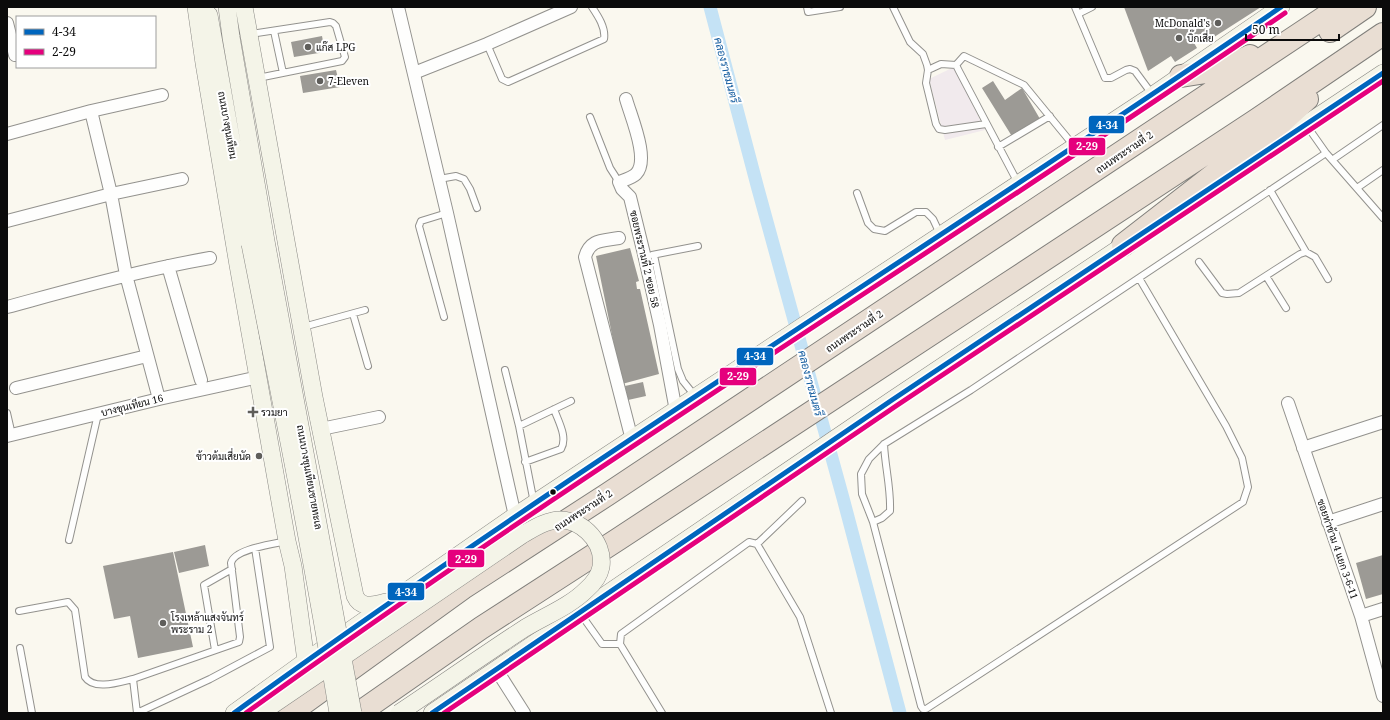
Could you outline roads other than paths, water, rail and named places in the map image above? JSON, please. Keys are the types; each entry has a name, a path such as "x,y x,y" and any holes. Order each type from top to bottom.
{"highway":[{"name":"ถนนพระรามที่ 2","path":"290,713 463,588 995,238 1340,7"},
{"path":"1032,229 1365,7"},
{"path":"1046,250 1383,26"},
{"path":"359,713 481,628 1004,286 1383,34"},
{"path":"1181,76 1229,66 1295,38"},
{"path":"1123,245 1283,121 1306,101 1328,70"}],"main road":[{"path":"196,7 238,265 287,541 293,566 306,661"},
{"name":"ถนนบางขุนเทียน","path":"208,7 250,244"},
{"name":"ถนนบางขุนเทียน","path":"227,7 232,45 266,241"},
{"path":"244,7 301,327 346,548 352,586 357,601 361,604 367,605 391,601"},
{"path":"234,713 391,601 515,516 863,288 1181,76 1281,7"},
{"path":"432,713 579,611 892,400 1383,73"},
{"name":"ถนนบางขุนเทียนชายทะเล","path":"266,241 353,713"},
{"name":"ถนนบางขุนเทียนชายทะเล","path":"250,244 323,623 338,713"},
{"path":"264,711 540,525 552,520 566,520 580,524 588,531 596,543 600,555 601,567 598,577 585,591 567,604 541,618 515,635 399,713"},
{"path":"293,566 346,548"}],"street":[{"path":"398,7 447,213 515,516"},
{"path":"414,73 487,44 571,7"},
{"path":"7,23 13,55"},
{"path":"7,134 92,111 162,95"},
{"path":"619,182 635,175 641,162 641,151 626,99"},
{"path":"92,111 111,194 126,275 159,399"},
{"path":"7,221 111,194 182,179"},
{"name":"ซอยพระรามที่ 2 ซอย 58","path":"619,182 622,189 630,197 649,255 676,410"},
{"path":"619,238 592,243 587,249 585,257 632,440"},
{"path":"7,307 126,275 210,258"},
{"path":"168,266 201,380"},
{"path":"16,388 147,356"},
{"name":"บางขุนเทียน 16","path":"10,435 159,399 259,377"},
{"name":"ซอยท่าข้าม 4 แยก 3-6-11","path":"1288,402 1361,616 1383,696"},
{"path":"321,429 378,417"},
{"path":"1303,448 1383,422"},
{"path":"1328,522 1383,504"},
{"path":"1361,616 1383,609"},
{"path":"496,669 524,713"}],"lane":[{"path":"487,44 502,79 508,82 604,39 605,35 600,18 592,7"},
{"path":"807,7 808,12 840,7"},
{"path":"893,7 910,42 923,54 928,70 926,84 936,124 939,129 945,130 986,124"},
{"path":"1076,7 1105,78 1111,78 1130,69 1135,71 1152,95"},
{"path":"1078,14 1092,7"},
{"path":"249,35 334,22 345,57 342,61 257,78"},
{"path":"274,31 284,73"},
{"path":"956,65 964,56 1024,85 1074,147"},
{"path":"928,70 941,64 956,65"},
{"path":"956,65 998,147 1019,183"},
{"name":"ซอยพระรามที่ 2 ซอย 58","path":"590,116 610,168 619,182"},
{"path":"998,147 1050,116"},
{"path":"1306,124 1326,153 1383,218"},
{"path":"1332,160 1383,126"},
{"path":"1139,278 1226,426 1242,458 1248,487 1243,502 926,709 923,709 873,522 862,494 862,474 869,459 884,444 971,390 1326,153"},
{"path":"1357,188 1383,170"},
{"path":"439,179 456,176 464,179 470,189 477,208"},
{"path":"1270,190 1306,252 1315,257 1328,279"},
{"path":"856,193 868,223 874,229 885,231 916,212 926,212 933,219 941,236"},
{"path":"444,317 419,226 421,221 447,213"},
{"path":"696,398 683,381 678,369 649,255 698,246"},
{"path":"1200,262 1222,293 1239,293 1300,254 1306,252"},
{"path":"1266,276 1286,308"},
{"path":"301,327 365,310"},
{"path":"353,314 368,366"},
{"path":"505,370 519,426 534,504"},
{"path":"519,426 571,402"},
{"path":"525,462 561,449 564,441 554,409"},
{"path":"7,413 10,435"},
{"path":"69,540 98,414"},
{"path":"873,522 882,518 890,510 890,495 884,444"},
{"path":"757,544 802,501"},
{"path":"20,611 68,602 75,610 85,677 87,680 97,684 106,684 133,679 239,642 232,559 237,555 255,548 287,541"},
{"path":"662,713 620,644 621,634 749,542 757,544 800,617 831,713"},
{"path":"133,679 137,713 210,679 270,647 255,548"},
{"path":"215,650 204,585 232,569"},
{"path":"579,611 602,644 620,644"},
{"path":"20,648 32,713"}],"waterway":[{"name":"คลองราชมนตรี","path":"710,7 900,713"}],"place":[{"name":"McDonald's","path":"1218,23"},
{"name":"บิ๊กเสี่ย","path":"1179,38"},
{"name":"แก๊ส LPG","path":"308,47"},
{"name":"7-Eleven","path":"320,81"},
{"name":"รวมยา","path":"253,412"},
{"name":"ข้าวต้มเสี่ยนัด","path":"259,456"},
{"name":"โรงเหล้าแสงจันทร์ พระราม 2","path":"163,623"}]}
